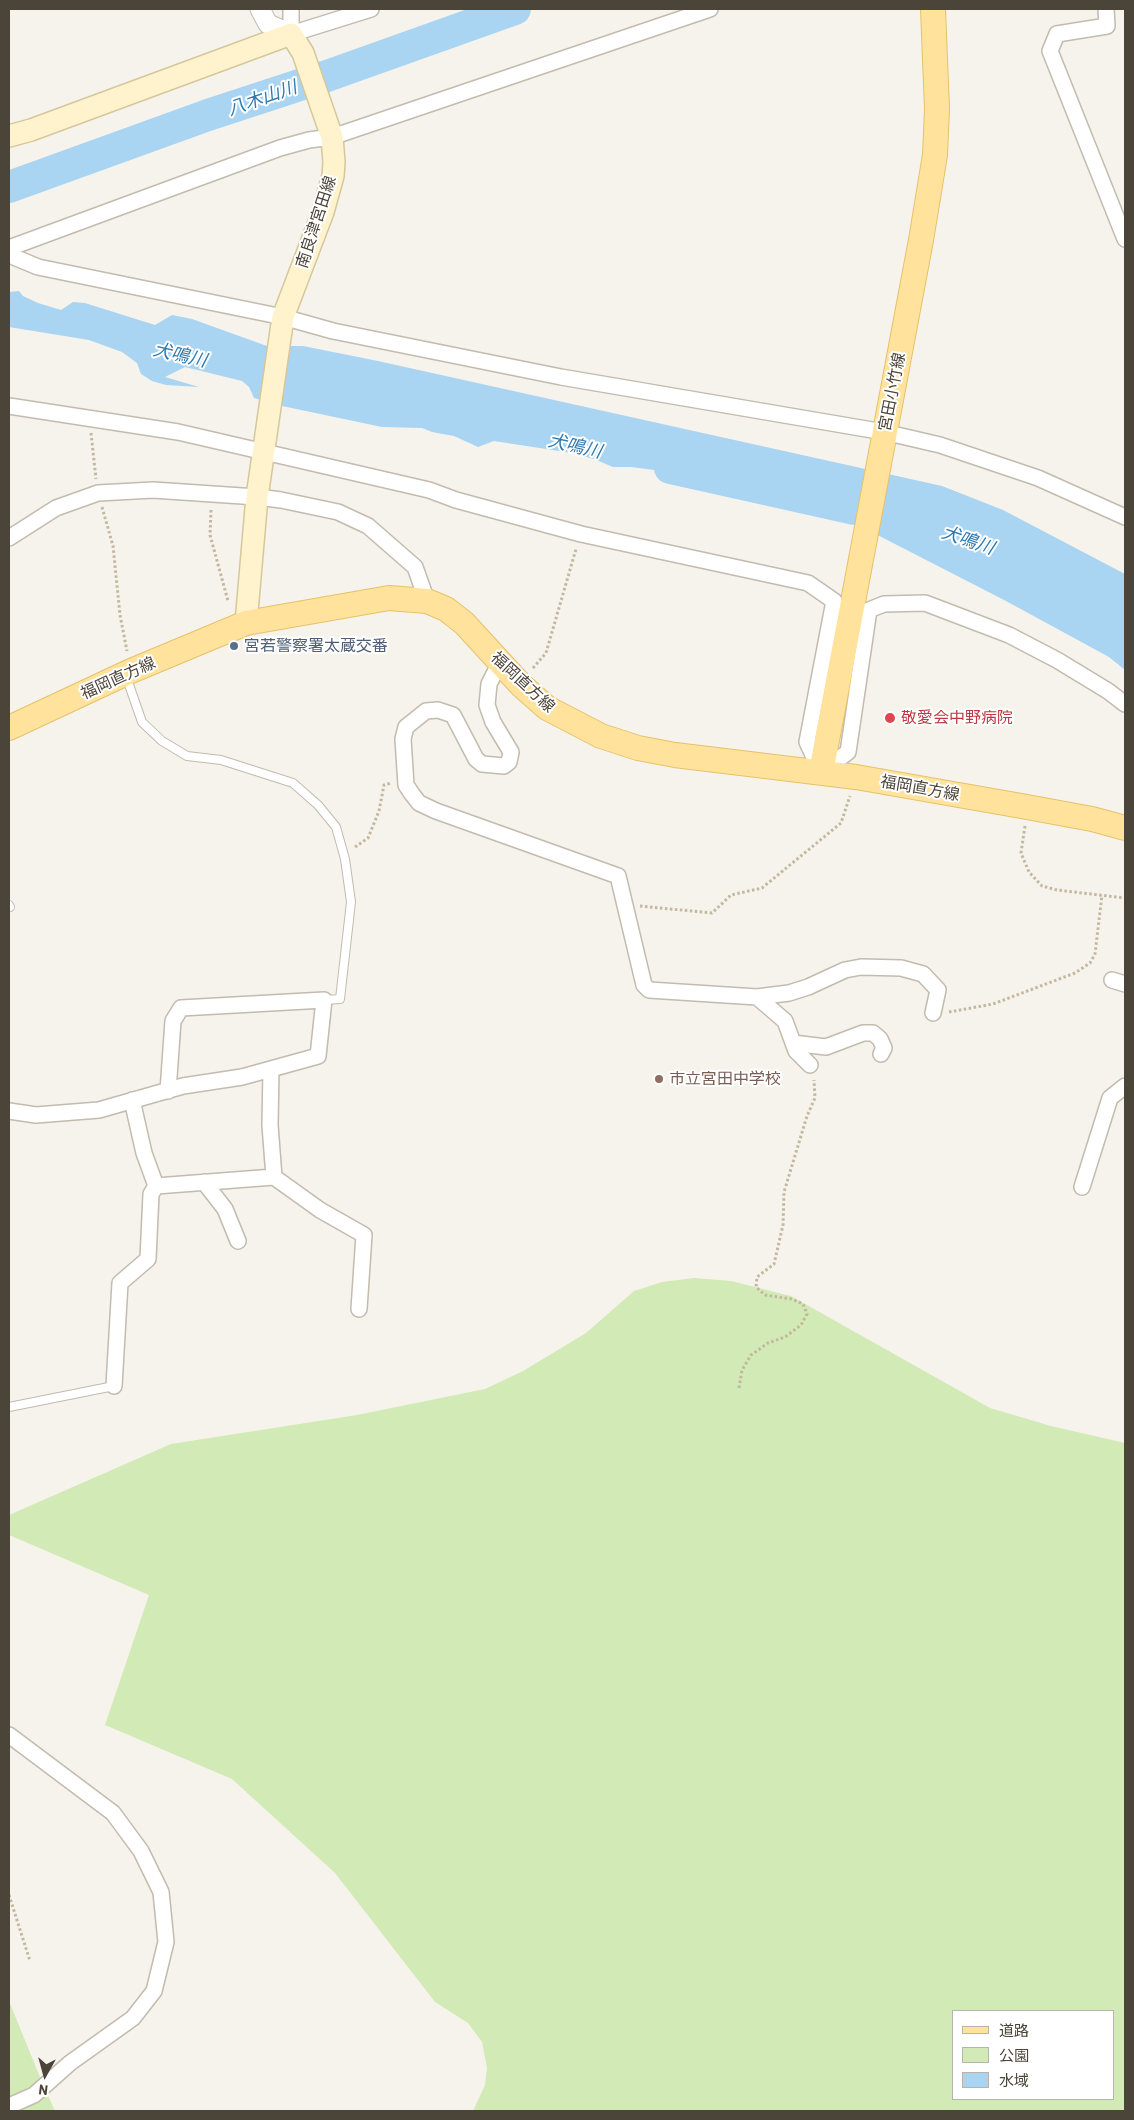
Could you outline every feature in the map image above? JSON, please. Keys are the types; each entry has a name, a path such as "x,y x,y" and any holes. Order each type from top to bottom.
{"main road":[{"name":"宮田小竹線","path":"821,772 921,240 935,155 937,109 933,9"},
{"name":"南良津宮田線","path":"241,626 282,317 330,190 334,162 330,132 303,53 291,34"},
{"path":"9,136 31,130 291,34"},
{"name":"福岡直方線","path":"9,728 128,673 241,626 388,598 426,601 446,609 464,623 521,684 547,708 600,736 638,748 675,755 856,777 1028,806 1125,828"}],"street":[{"path":"260,9 268,24 291,34 371,9"},
{"path":"290,9 291,34"},
{"path":"710,9 280,148 9,249 14,257 38,267 282,317 333,331 561,377 884,432 940,445 1038,478 1125,516"},
{"path":"1106,9 1107,26 1057,34 1050,51 1125,239"},
{"path":"9,406 178,432 428,490 456,500 581,534 808,583 834,602 807,742 821,772 848,752 870,610 884,604 925,604 1009,635 1057,660 1108,691 1125,704"},
{"path":"9,538 56,508 98,493 153,490 257,497 338,512 368,526 416,567 426,601"},
{"path":"500,662 489,684 487,705 492,722 511,752 509,762 504,766 482,764 476,759 453,715 438,710 426,711 406,727 403,739 406,785 419,803 436,811 618,876 644,985 649,990 757,997 789,993 808,987 845,970 861,967 901,968 922,974 938,990 933,1013"},
{"path":"757,997 785,1021 796,1051 810,1065"},
{"path":"9,1111 36,1115 99,1110 168,1091 242,1077 318,1056 324,1000 182,1008 173,1021 168,1091"},
{"path":"793,1043 826,1047 863,1033 873,1033 880,1039 884,1048 880,1054"},
{"path":"271,1069 270,1125 274,1177"},
{"path":"1082,1187 1110,1098 1125,1086"},
{"path":"132,1100 144,1153 156,1186"},
{"path":"156,1186 274,1177 320,1210 364,1235 359,1309"},
{"path":"204,1182 225,1209 238,1241"},
{"path":"114,1386 120,1283 148,1259 151,1194 156,1186"},
{"path":"9,1734 113,1813 141,1851 160,1892 166,1942 154,1991 133,2018 70,2063 34,2095 9,2106"}],"lane":[{"path":"128,673 142,722 162,742 187,756 221,760 293,783 318,805 336,827 344,854 351,902 340,999 324,1000"},
{"path":"9,1407 114,1386"}],"path":[{"path":"89,418 98,493 113,546 128,673"},
{"path":"212,494 210,535 241,626"},
{"path":"521,684 546,653 581,534"},
{"path":"625,905 712,913 730,894 762,888 841,823 856,777"},
{"path":"344,854 368,838 379,811 384,785 406,779"},
{"path":"1028,806 1021,854 1029,872 1042,886 1057,890 1125,898"},
{"path":"933,1013 960,1011 993,1004 1075,973 1090,963 1095,954 1102,895"},
{"path":"739,1388 742,1370 751,1355 768,1343 786,1337 801,1325 806,1314 802,1304 792,1299 765,1295 756,1287 757,1277 774,1264 783,1225 784,1192 807,1116 815,1098 810,1065"},
{"path":"9,1895 30,1961"}],"green space":[{"path":"694,1278 731,1281 791,1296 990,1408 1051,1426 1125,1443 1125,2111 473,2111 485,2085 487,2068 482,2042 468,2023 435,2002 335,1873 232,1779 105,1725 149,1595 9,1535 9,1515 171,1444 357,1415 485,1389 523,1371 586,1333 634,1291 662,1282"},
{"path":"9,2001 44,2087 55,2111 9,2111"}],"water":[{"path":"19,291 23,296 38,303 61,310 73,302 85,303 155,325 172,315 192,319 267,346 303,346 378,361 942,486 1003,510 1125,574 1125,670 1109,657 1006,601 784,487 631,467 613,467 572,453 494,441 478,447 454,436 422,428 382,427 282,406 254,398 249,387 242,381 185,367 165,377 199,387 166,385 152,381 141,374 137,363 122,352 89,340 9,327 9,292"}],"waterway":[{"name":"八木山川","path":"9,187 208,115 327,76 515,9"},
{"name":"犬鳴川","path":"670,468 854,509"}],"place":[{"name":"宮若警察署太蔵交番","path":"234,646"},
{"name":"敬愛会中野病院","path":"890,718"},
{"name":"市立宮田中学校","path":"659,1079"}]}
